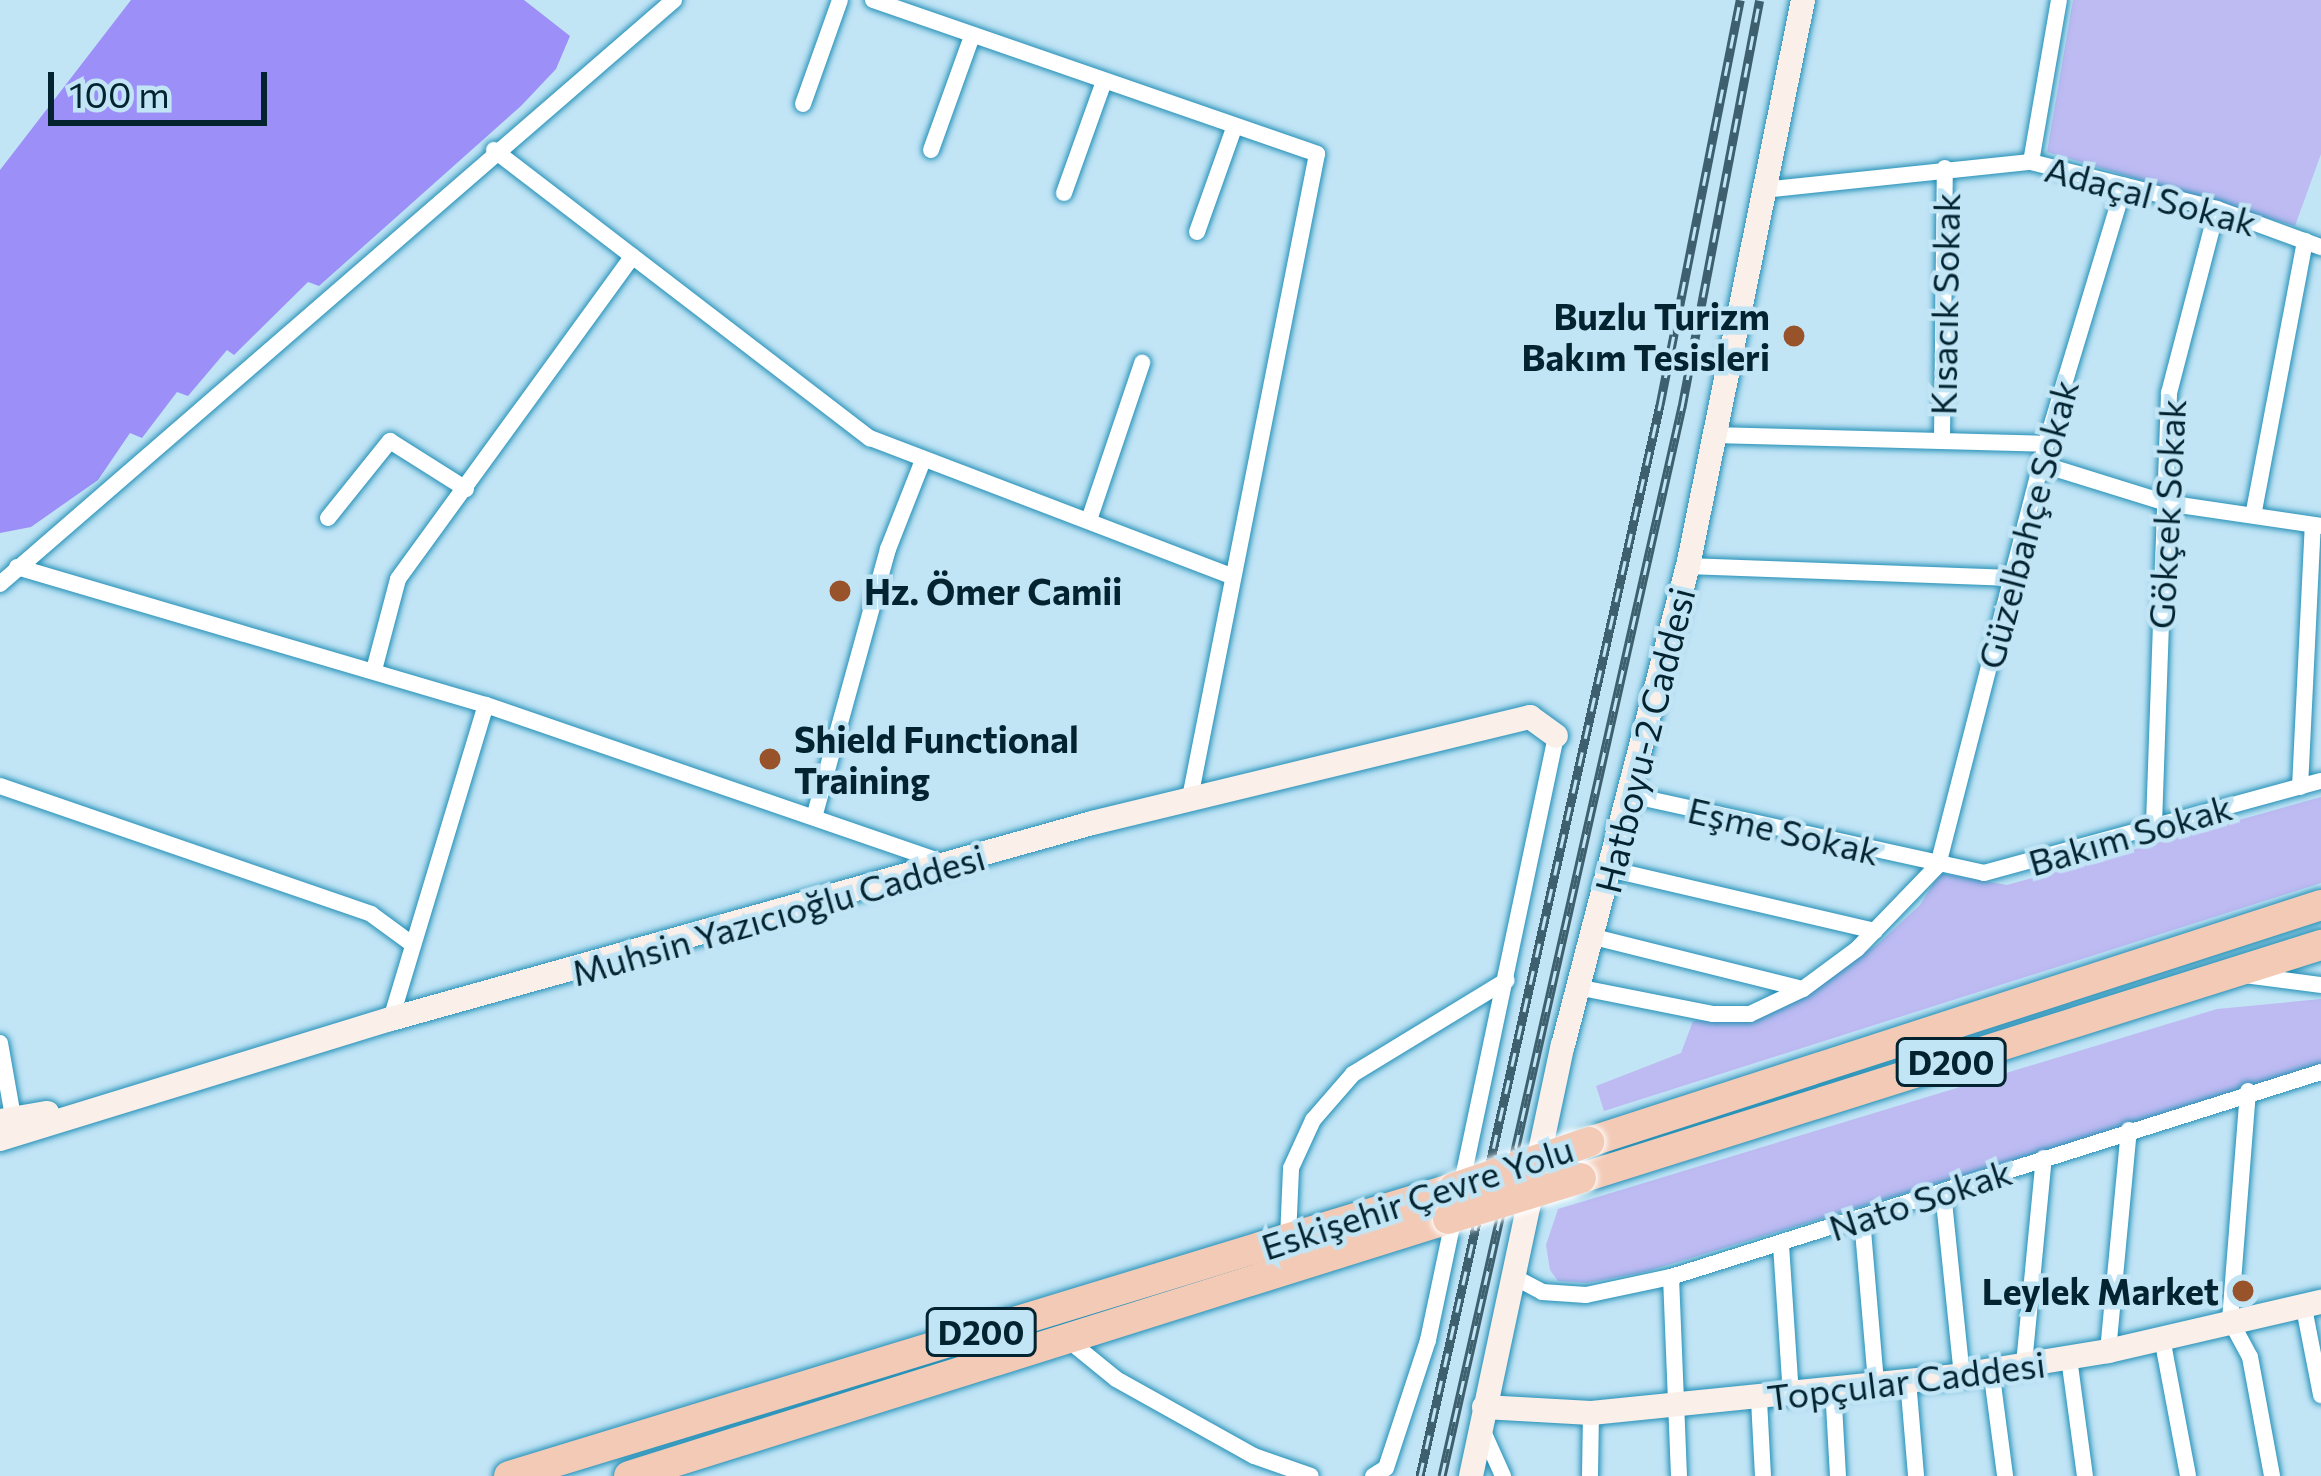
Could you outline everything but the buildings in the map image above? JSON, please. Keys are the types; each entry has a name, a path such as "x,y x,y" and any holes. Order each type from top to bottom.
{"highway":[{"name":"Eskişehir Çevre Yolu","path":"509,1476 1454,1188 2321,905"},
{"name":"Eskişehir Çevre Yolu","path":"628,1476 2321,946"}],"street":[{"path":"0,584 494,150 674,0"},
{"path":"803,104 840,0"},
{"path":"873,0 1317,154 1190,798"},
{"name":"Hatboyu-2 Caddesi","path":"1471,1476 1518,1279 1563,1045 1613,870 1688,566 1803,0"},
{"path":"2031,162 2059,0"},
{"path":"931,149 972,36"},
{"path":"1064,193 1104,82"},
{"path":"1197,232 1234,128"},
{"path":"494,150 870,438 1090,517 1232,577"},
{"name":"Adaçal Sokak","path":"1763,190 2031,162 2217,209 2313,244"},
{"name":"Kısacık Sokak","path":"1942,440 1946,168"},
{"name":"Güzelbahçe Sokak","path":"1938,865 2046,444 2124,184"},
{"name":"Gökçek Sokak","path":"2154,824 2169,393 2217,209"},
{"path":"2254,511 2313,244"},
{"path":"374,670 398,579 633,256"},
{"path":"1090,517 1142,363"},
{"path":"1712,435 2046,444"},
{"path":"328,518 390,441 466,489"},
{"path":"815,814 888,548 922,460"},
{"path":"2042,464 2166,503 2254,511 2317,526 2300,787"},
{"path":"1688,566 2012,578"},
{"path":"17,567 486,705 815,814 952,866"},
{"path":"391,1019 486,705"},
{"name":"Muhsin Yazıcıoğlu Caddesi","path":"7,1128 1190,798 1530,717 1556,736"},
{"path":"1373,1476 1386,1468 1428,1340 1556,736"},
{"name":"Bakım Sokak","path":"1938,865 1984,873 2029,865 2154,824 2321,781"},
{"path":"0,786 371,914 412,944"},
{"name":"Eşme Sokak","path":"1630,795 1938,865"},
{"path":"1582,988 1713,1014 1750,1014 1803,989 1875,931 1938,865"},
{"path":"1613,870 1875,931"},
{"path":"1594,937 1803,989"},
{"path":"2235,974 2321,985"},
{"path":"1288,1238 1291,1168 1313,1120 1353,1074 1507,980"},
{"path":"0,1043 7,1128"},
{"name":"Nato Sokak","path":"1518,1279 1542,1292 1586,1295 1671,1277 2248,1091 2321,1072"},
{"path":"2248,1091 2230,1319 2249,1357 2272,1476"},
{"path":"2108,1351 2129,1130"},
{"path":"2024,1364 2044,1158"},
{"path":"1943,1192 1962,1375"},
{"path":"1862,1219 1876,1384"},
{"path":"1781,1244 1791,1396"},
{"path":"1671,1277 1679,1476"},
{"path":"2312,1302 2321,1395"},
{"name":"Topçular Caddesi","path":"1483,1417 1759,1400 1833,1387 1962,1375 2108,1351 2312,1302"},
{"path":"1067,1339 1116,1379 1254,1456 1311,1476"},
{"path":"2162,1339 2188,1476"},
{"path":"2069,1358 2086,1476"},
{"path":"1991,1369 2005,1476"},
{"path":"1907,1380 1916,1476"},
{"path":"1833,1387 1838,1476"},
{"path":"1759,1400 1763,1476"},
{"path":"1590,1476 1591,1413"},
{"path":"1483,1417 1503,1476"}],"shaded area":[{"path":"131,0 524,0 570,36 556,69 521,106 319,286 308,282 234,355 227,350 188,396 177,392 142,438 130,433 98,480 31,527 0,533 0,170"},
{"path":"2073,0 2321,0 2321,154 2295,226 2047,152"},
{"path":"2321,797 2321,883 1604,1111 1596,1086 1681,1053 1693,1021 1752,1019 1801,998 1879,943 1920,905 1940,873 2007,885"},
{"path":"2321,999 2321,1067 1645,1272 1587,1283 1558,1281 1550,1270 1546,1245 1558,1209 2217,1009"}],"railway":[{"path":"1420,1476 1660,405 1740,0"},
{"path":"1442,1476 1682,407 1760,0"}],"place":[{"name":"Buzlu Turizm Bakım Tesisleri","path":"1794,336"},
{"name":"Hz. Ömer Camii","path":"840,591"},
{"name":"Shield Functional Training","path":"770,759"},
{"name":"Leylek Market","path":"2243,1291"}]}
